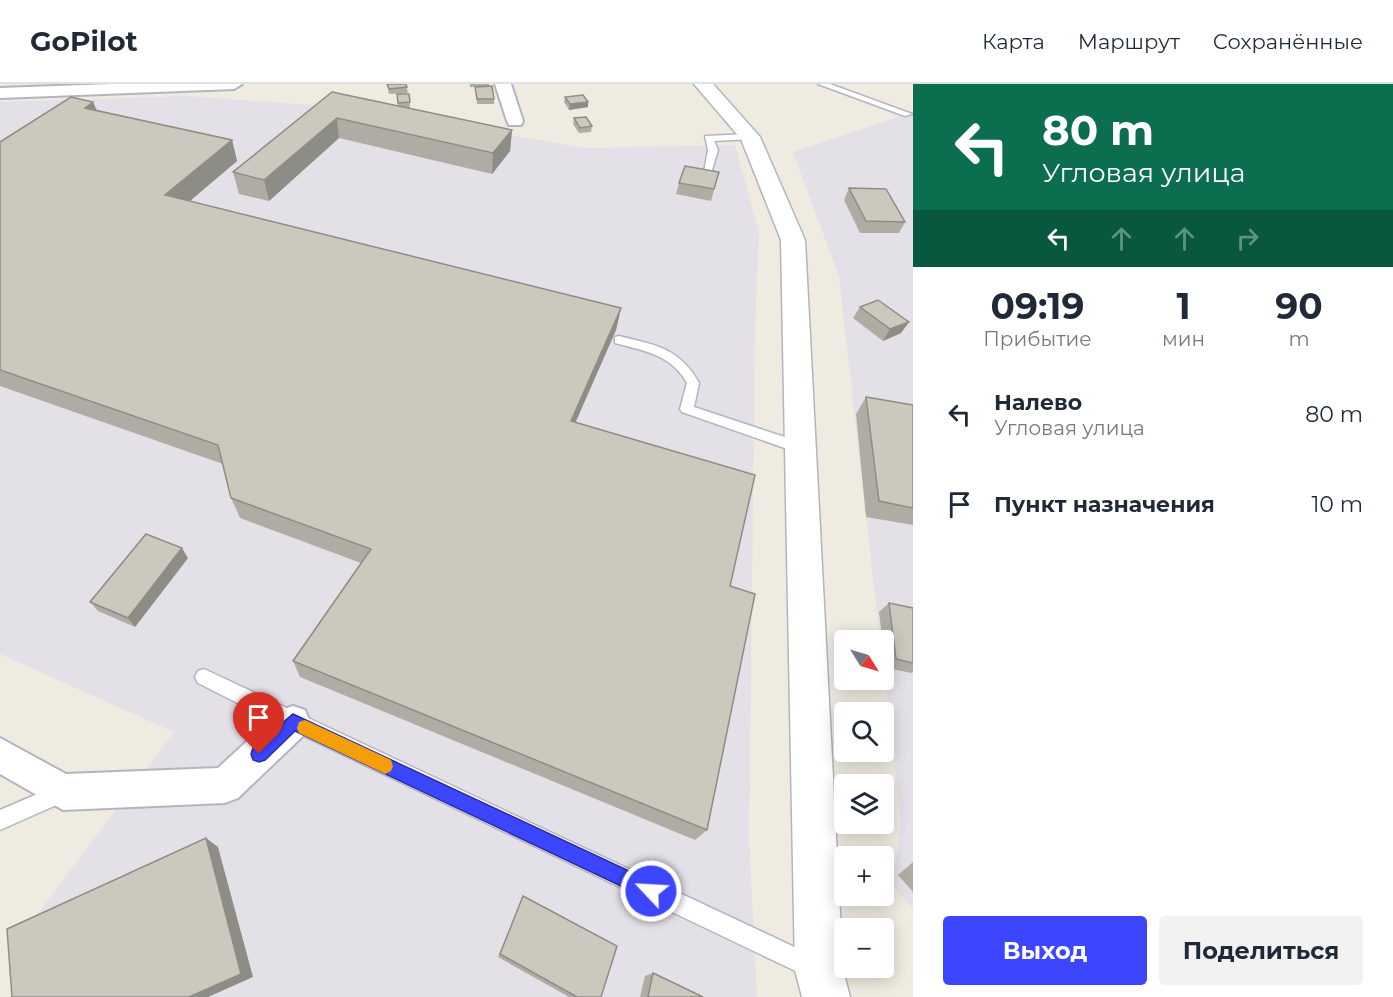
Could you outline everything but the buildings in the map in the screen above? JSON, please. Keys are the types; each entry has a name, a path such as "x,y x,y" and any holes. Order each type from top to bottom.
{"street":[{"path":"4,90 234,84"},
{"path":"503,84 515,121"},
{"path":"704,84 750,137 794,240 822,984"},
{"path":"0,755 63,792 225,785 293,722"}],"lane":[{"path":"822,84 908,114"},
{"path":"707,170 713,150 708,138 750,137"},
{"path":"618,340 665,353 682,363 693,383 687,409 801,448"},
{"path":"204,677 822,984"},
{"path":"0,819 63,792"}],"shaded area":[{"path":"186,96 354,108 584,148 735,145 759,233 755,328 749,840 757,997 21,997 18,940 174,732 0,654 0,102"},
{"path":"913,112 913,909 894,886 901,824 894,761 894,702 888,702 886,690 894,690 894,630 879,630 839,277 793,152"}],"slow traffic":[{"path":"305,728 385,766"}],"route":[{"path":"259,754 293,722 651,891"}]}
